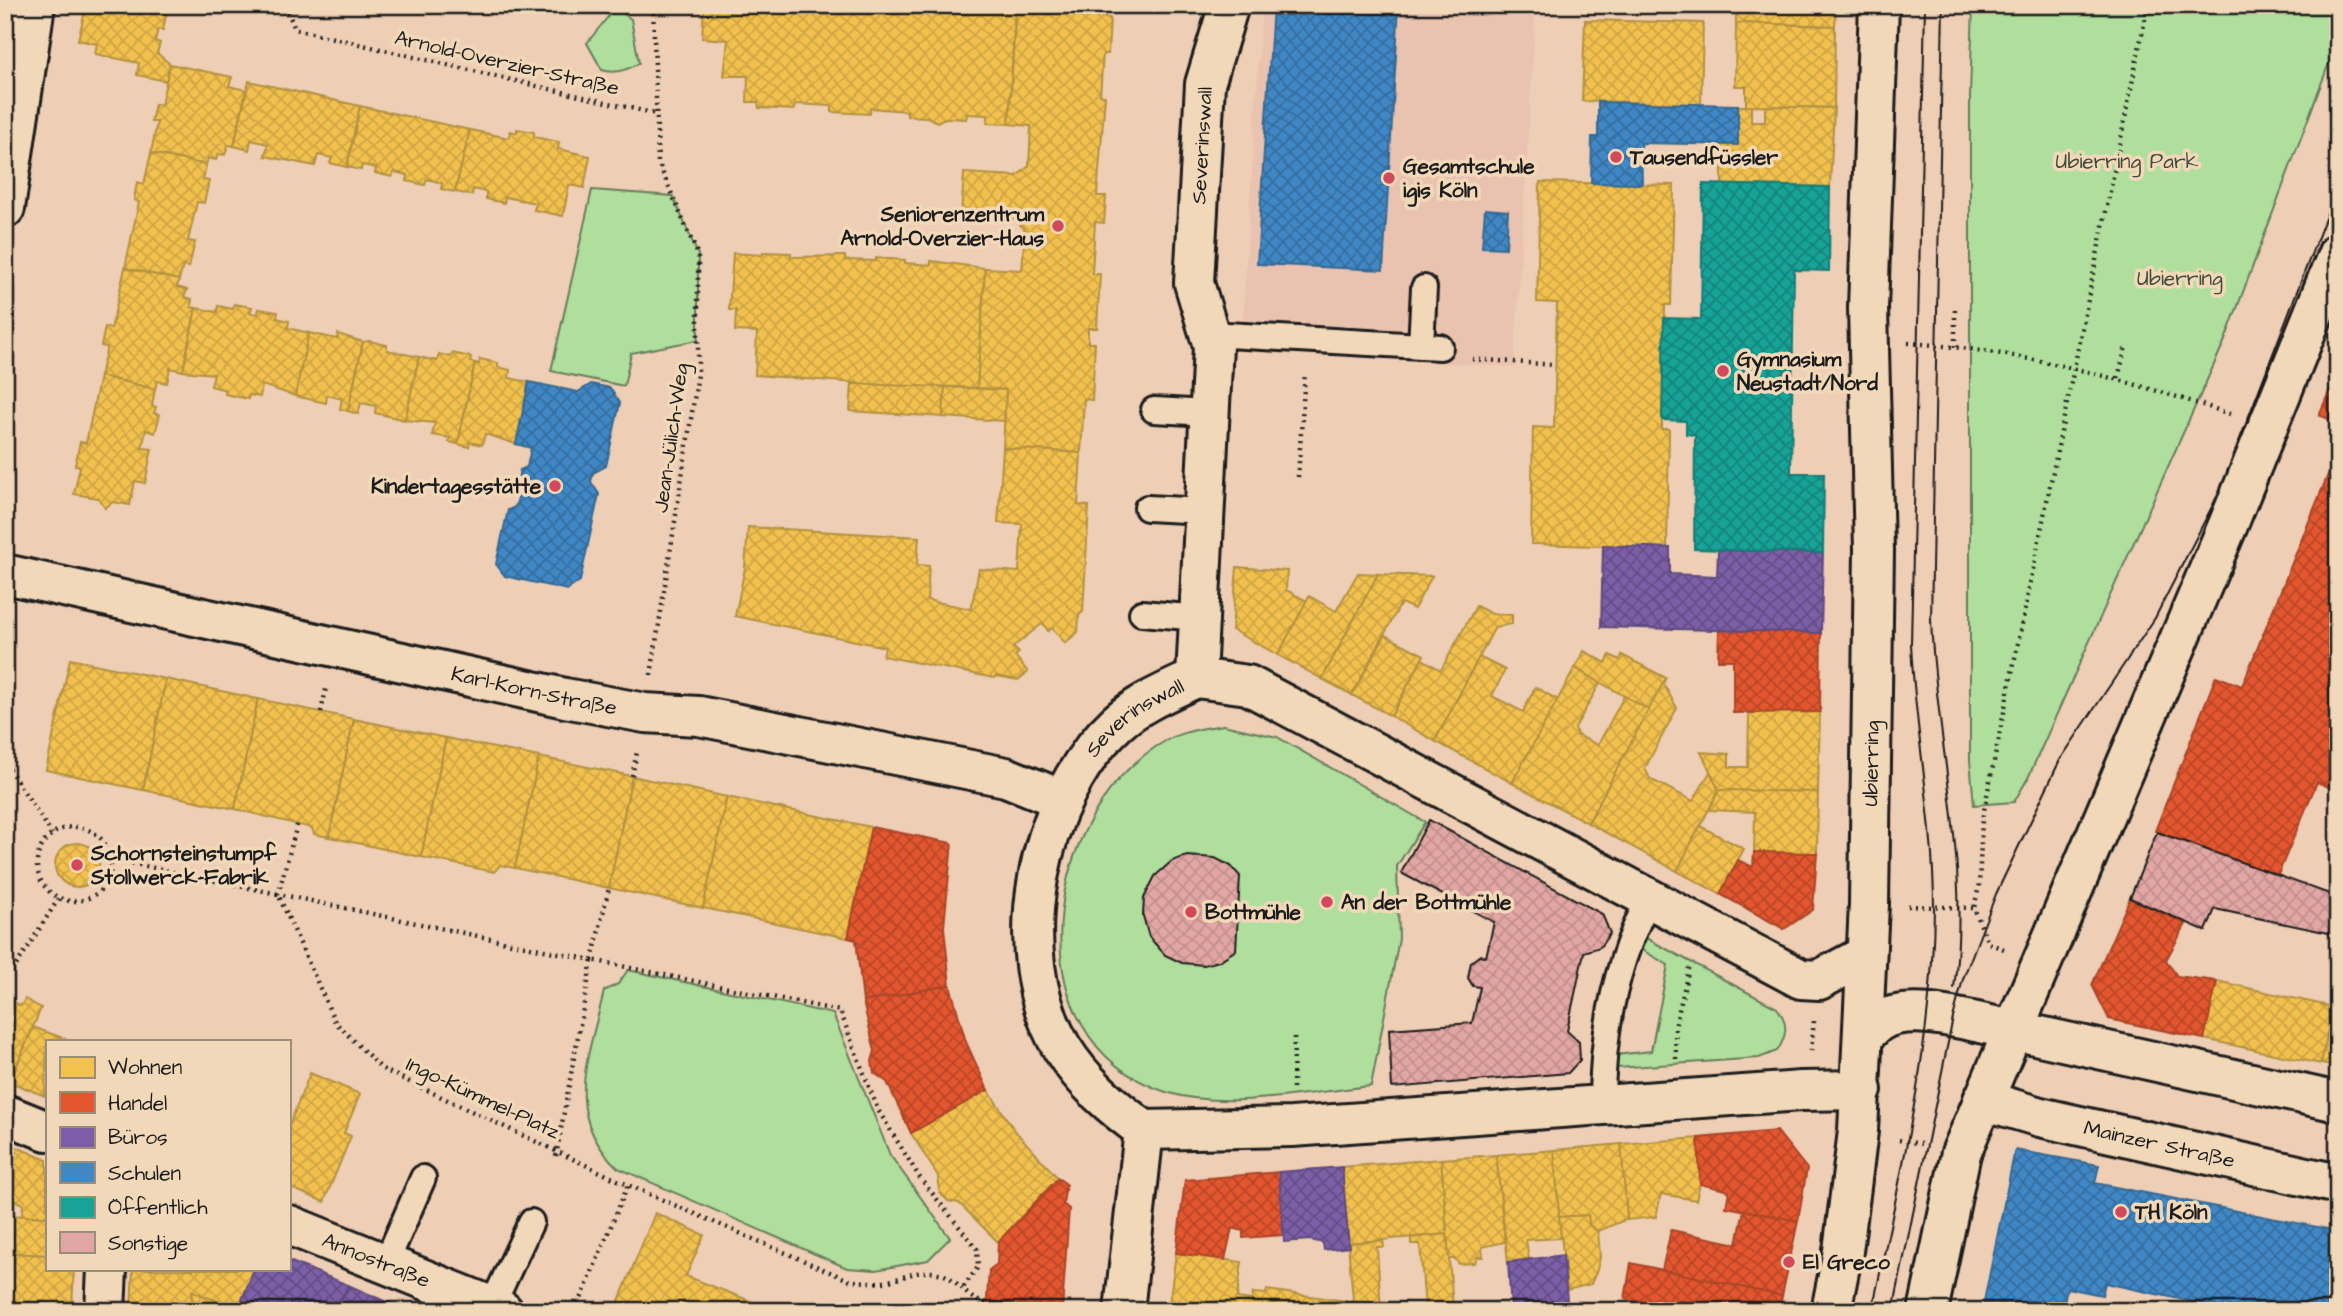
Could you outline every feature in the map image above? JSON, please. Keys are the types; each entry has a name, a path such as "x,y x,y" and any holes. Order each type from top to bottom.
{"street":[{"path":"5,208 35,5"},
{"name":"Severinswall","path":"1144,1130 1114,1108 1086,1081 1061,1046 1044,1004 1033,958 1032,911 1043,855 1063,800 1089,759 1117,723 1155,698 1196,678 1213,346 1194,283 1205,84 1229,5"},
{"name":"Ubierring","path":"1831,1311 1843,1251 1862,1090 1869,904 1874,550 1868,340 1879,5"},
{"path":"1928,1311 1961,1153 2223,538 2338,253"},
{"name":"Karl-Korn-Straße","path":"5,574 443,672 645,713 698,716 1006,777 1063,800"},
{"path":"1196,678 1248,685 1801,979 1819,980 1866,956"},
{"path":"1863,1037 1880,1021 1895,1015 1929,1014 2338,1102"},
{"path":"1124,1311 1144,1130 1292,1127 1801,1091 1862,1090"},
{"name":"Mainzer Straße","path":"1983,1100 2040,1116 2338,1184"},
{"path":"5,1114 46,1131"},
{"name":"Annostraße","path":"290,1224 497,1309"},
{"path":"105,1311 107,1270"}],"lane":[{"path":"1209,334 1430,347 1424,288"},
{"path":"1154,410 1209,413"},
{"path":"1147,508 1204,511"},
{"path":"1142,613 1199,618"},
{"path":"1602,1105 1602,1052 1613,992 1634,926 1649,899"},
{"path":"386,1263 423,1178"},
{"path":"497,1309 531,1222"}],"path":[{"name":"Arnold-Overzier-Straße","path":"285,5 295,29 656,114"},
{"name":"Jean-Jülich-Weg","path":"645,713 698,374 698,255 658,162 653,5"},
{"path":"2041,965 1988,943 1974,908 1979,886 1982,820 2148,5"},
{"path":"1955,307 1955,347"},
{"path":"1298,477 1307,339"},
{"path":"1868,340 1955,347 2076,368 2118,378 2232,415"},
{"path":"2118,378 2126,346"},
{"path":"1430,347 1447,356 1554,365"},
{"path":"5,763 52,834"},
{"path":"278,894 297,825"},
{"path":"64,828 89,830 107,847 111,859 107,881 91,897 70,901 48,891 37,868 43,844 52,834 64,828"},
{"path":"111,859 840,1011 878,1110 920,1178 977,1249 978,1267 962,1289"},
{"path":"557,1153 592,960 609,888"},
{"name":"Ingo-Kümmel-Platz","path":"278,894 335,1022 382,1069 557,1153 851,1281 887,1282 918,1270 942,1275 975,1301 987,1303"},
{"path":"5,983 59,898"},
{"path":"1869,904 1974,908"},
{"path":"1678,1100 1675,1027 1702,926"},
{"path":"1292,1127 1294,1037"},
{"path":"1858,1131 1961,1153"},
{"path":"576,1311 628,1185"},
{"path":"1062,1310 1068,1311"}],"shaded area":[{"name":"Gesamtschule igis Köln","path":"1262,5 1536,5 1514,367 1241,351"}],"green space":[{"name":"Ubierring Park","path":"1973,5 2338,5 2338,39 2225,340 2028,778 2014,802 1974,805 1970,760 1970,97"},
{"path":"615,8 631,19 639,63 612,72 602,70 587,43"},
{"path":"592,190 673,196 698,255 698,340 631,353 624,386 551,371"},
{"path":"1223,725 1277,737 1425,822 1397,866 1399,939 1371,1086 1241,1100 1215,1100 1166,1092 1116,1065 1082,1025 1064,976 1061,922 1071,868 1092,817 1125,773 1167,740 1187,732"},
{"path":"1644,937 1777,1008 1785,1030 1777,1051 1759,1058 1617,1068 1616,1055 1651,1051 1668,965 1639,948"},
{"path":"628,970 833,1014 890,1155 950,1238 928,1260 876,1270 847,1268 618,1168 600,1148 590,1127 584,1084 604,991 618,984"}],"building: Wohnen":[{"path":"82,5 163,5 162,9 167,10 163,30 158,29 155,41 160,43 157,53 170,64 166,81 137,75 139,63 95,54 97,44 78,40 84,15"},
{"path":"704,5 985,5 1015,8 1009,124 987,123 988,115 967,114 966,119 945,118 937,122 927,117 907,116 907,111 870,108 870,114 832,112 832,106 795,104 794,110 759,108 758,102 747,102 748,76 724,76 728,40 702,38"},
{"name":"Seniorenzentrum Arnold-Overzier-Haus","path":"1016,5 1111,5 1105,8 1105,18 1110,18 1108,54 1103,54 1100,95 1105,96 1097,196 1106,196 1104,223 1095,222 1092,274 1100,274 1097,328 1088,328 1088,343 1095,343 1092,400 1084,399 1081,453 1003,448 1006,390 977,388 985,268 1022,270 1025,230 1015,219 961,215 964,173 1017,176 1029,166 1031,126 1009,124"},
{"path":"1736,5 1836,5 1835,26 1736,23"},
{"path":"1585,20 1703,23 1701,104 1582,101"},
{"path":"1736,23 1835,26 1834,108 1746,106 1746,86 1735,86"},
{"path":"170,64 232,77 229,86 246,90 234,146 228,145 225,155 218,154 216,160 208,158 206,165 151,153 157,122 151,122 155,104 161,105"},
{"path":"249,81 360,106 347,167 330,163 332,158 318,155 315,166 265,156 268,144 251,140 249,150 234,146"},
{"path":"360,106 470,130 455,192 441,189 442,183 427,179 425,185 407,181 408,175 394,172 392,177 375,173 376,168 362,165 361,170 347,167"},
{"path":"1737,106 1751,106 1751,122 1765,122 1765,106 1834,108 1830,187 1722,185 1722,145 1738,145"},
{"path":"517,129 534,132 534,137 559,142 558,149 590,156 584,188 569,185 563,216 534,210 536,203 505,197 504,203 486,199 486,192 473,189 472,195 455,192 470,130 509,138 510,131 517,133"},
{"path":"151,153 206,165 203,180 209,181 204,203 197,202 188,241 195,242 189,267 183,266 179,280 125,268 139,202 134,200 137,182 144,184"},
{"path":"1540,182 1674,185 1671,305 1665,305 1662,420 1662,429 1669,429 1667,548 1531,544 1533,427 1554,428 1557,303 1537,302"},
{"path":"763,252 791,253 791,257 845,256 845,260 905,260 905,263 931,265 931,261 985,268 977,388 934,386 934,389 755,375 757,332 735,331 736,310 729,310 733,253 763,255"},
{"path":"125,268 179,280 177,287 187,290 184,297 192,299 191,307 196,308 183,371 170,368 167,383 157,381 155,389 100,376 107,347 101,346 105,327 111,329"},
{"path":"234,304 252,307 250,313 258,314 259,309 278,312 277,318 289,321 288,328 309,333 295,396 262,385 260,397 249,395 248,399 225,394 226,390 211,386 214,374 183,371 196,308 217,312 218,306 233,309"},
{"path":"309,333 337,339 338,334 363,342 348,411 340,409 342,399 327,395 326,403 295,396"},
{"path":"363,342 387,345 387,350 419,357 405,420 375,413 376,406 361,403 358,414 348,411"},
{"path":"452,353 471,357 470,362 475,363 458,444 449,442 450,438 432,435 435,423 405,420 419,357 437,361 439,354 451,357"},
{"path":"480,359 498,363 498,367 510,370 509,378 529,382 516,444 485,434 482,445 470,442 469,447 458,444 475,363 479,364"},
{"path":"100,376 155,389 152,406 156,407 154,413 160,415 155,433 146,430 142,448 152,449 145,483 135,481 130,505 113,502 105,508 98,498 74,494 80,466 75,465 80,442 86,443"},
{"path":"852,384 945,387 943,417 850,411"},
{"path":"945,387 1006,390 1004,421 943,417"},
{"path":"1003,448 1081,453 1078,505 1089,506 1083,612 1079,615 1078,632 1065,643 1052,628 1048,631 1043,623 1013,647 1019,653 1015,656 1028,672 1018,680 996,676 994,678 883,656 885,647 735,616 745,568 748,527 919,537 917,565 929,566 927,600 971,609 979,569 1019,572 1022,524 998,523"},
{"path":"1237,567 1287,571 1286,590 1307,601 1278,655 1232,630"},
{"path":"1358,573 1378,574 1322,679 1278,655 1309,596 1336,611"},
{"path":"1378,574 1432,576 1414,609 1401,603 1352,695 1322,679"},
{"path":"1476,606 1492,614 1512,615 1512,624 1495,627 1435,741 1391,716 1422,659 1441,670"},
{"path":"1385,635 1424,655 1391,716 1352,695"},
{"path":"1584,651 1606,663 1610,655 1620,660 1622,655 1666,678 1649,710 1575,668"},
{"path":"1479,657 1505,670 1492,696 1523,712 1535,687 1558,700 1512,783 1435,741"},
{"path":"70,659 166,679 143,790 46,770"},
{"path":"1575,668 1600,683 1575,728 1577,735 1598,745 1624,696 1649,710 1588,823 1512,783"},
{"path":"166,679 258,699 235,809 143,790"},
{"path":"1663,683 1677,708 1645,768 1650,779 1693,801 1710,772 1719,790 1677,871 1588,823"},
{"path":"258,699 354,719 329,837 314,834 312,828 235,809"},
{"path":"1820,712 1818,792 1719,790 1701,752 1729,754 1729,767 1748,767 1749,713"},
{"path":"354,719 446,738 421,857 329,837"},
{"path":"446,738 539,757 515,868 500,865 494,872 421,857"},
{"path":"539,757 632,776 609,888 515,868"},
{"path":"632,776 727,797 703,908 609,888"},
{"path":"1719,790 1818,792 1817,853 1754,852 1755,812 1709,810"},
{"path":"727,797 871,827 848,938 703,908"},
{"path":"1700,826 1744,849 1720,894 1677,871"},
{"name":"Schornsteinstumpf Stollwerck-Fabrik","path":"77,843 86,844 93,849 98,856 98,874 93,881 86,886 77,887 68,886 61,881 56,874 55,865 56,856 61,849 68,844"},
{"path":"2217,981 2333,1007 2321,1064 2204,1039"},
{"path":"25,999 41,1008 10,1082 5,1079 5,1005 10,1008 14,1002 21,1006"},
{"path":"2334,1002 2338,1003 2338,1067 2321,1064"},
{"path":"33,1027 68,1040 46,1040 45,1096 10,1082"},
{"path":"310,1073 360,1094 344,1133 351,1136 324,1202 290,1187 290,1123"},
{"path":"988,1090 1015,1131 1058,1178 998,1242 959,1203 948,1201 940,1193 938,1176 911,1133"},
{"path":"1698,1138 1702,1176 1696,1200 1661,1194 1656,1217 1627,1220 1621,1144"},
{"path":"5,1143 14,1146 5,1167"},
{"path":"1621,1144 1627,1219 1598,1231 1589,1225 1588,1215 1559,1217 1554,1150"},
{"path":"14,1146 46,1160 46,1217 22,1216 23,1204 5,1196 5,1167"},
{"path":"1554,1150 1561,1238 1526,1240 1529,1259 1508,1262 1496,1155"},
{"path":"1496,1155 1505,1242 1482,1247 1483,1257 1477,1257 1475,1263 1459,1264 1455,1259 1449,1259 1441,1159"},
{"path":"1441,1159 1447,1234 1348,1243 1342,1167"},
{"path":"655,1213 704,1235 686,1276 776,1311 625,1311 627,1307 618,1303"},
{"path":"5,1215 46,1217 46,1255 12,1253 13,1232 5,1232"},
{"path":"1588,1215 1589,1225 1598,1231 1600,1257 1597,1270 1591,1284 1567,1290 1559,1217"},
{"path":"1447,1234 1453,1307 1425,1309 1420,1244 1411,1244 1411,1238"},
{"path":"1383,1240 1384,1247 1377,1247 1381,1311 1354,1311 1348,1243"},
{"path":"12,1253 46,1255 46,1270 74,1270 72,1307 10,1305"},
{"path":"1176,1253 1242,1262 1237,1298 1252,1300 1253,1293 1266,1294 1267,1290 1353,1302 1354,1311 1206,1311 1169,1305"},
{"path":"133,1270 254,1270 238,1310 192,1291 192,1311 131,1311"},
{"path":"5,1279 11,1279 10,1305 5,1304"},
{"path":"192,1291 233,1307 232,1311 192,1311"},
{"path":"10,1305 72,1307 72,1311 10,1311"},
{"path":"1169,1305 1206,1311 1168,1311"},
{"path":"1453,1307 1454,1311 1403,1311 1425,1309"}],"building: Handel":[{"path":"2338,371 2338,423 2319,415"},
{"path":"2338,450 2338,791 2317,782 2277,877 2155,831 2216,676 2242,686"},
{"path":"1719,630 1821,633 1820,712 1733,713 1733,660 1718,660"},
{"path":"871,827 952,843 944,927 950,985 863,1002 856,940 848,938"},
{"path":"1754,852 1817,853 1813,910 1784,929 1720,894 1738,860 1753,867"},
{"path":"2130,898 2186,924 2166,960 2177,976 2217,981 2204,1039 2109,1019 2092,985"},
{"path":"950,985 966,1042 988,1090 911,1133 887,1082 874,1073 872,1061 875,1051 863,1002"},
{"path":"1777,1131 1807,1169 1798,1221 1726,1207 1729,1191 1700,1184 1698,1138"},
{"path":"1279,1172 1284,1235 1243,1238 1243,1231 1232,1228 1225,1260 1176,1253 1185,1180"},
{"path":"1058,1178 1066,1184 1063,1204 1069,1209 1062,1311 986,1311 989,1270 997,1264 998,1242"},
{"path":"1744,1210 1798,1221 1782,1296 1662,1270 1671,1230 1737,1244"},
{"path":"1631,1263 1782,1296 1779,1311 1681,1311 1625,1299"}],"building: Büros":[{"path":"1603,545 1670,548 1670,574 1717,576 1718,550 1823,553 1821,633 1601,627"},
{"path":"1342,1167 1349,1247 1324,1250 1323,1243 1310,1240 1284,1242 1279,1172"},
{"path":"1563,1255 1568,1311 1511,1311 1508,1262"},
{"path":"290,1261 348,1285 337,1311 238,1310 254,1270 290,1270"},
{"path":"348,1285 407,1311 337,1311"}],"building: Schulen":[{"path":"1273,5 1399,5 1383,270 1257,264"},
{"path":"1598,102 1738,105 1738,145 1641,143 1642,184 1591,183 1592,137 1598,137"},
{"path":"1485,209 1508,211 1506,248 1482,247"},
{"name":"Kindertagesstätte","path":"529,382 578,392 591,384 610,388 620,403 606,466 593,473 591,482 599,494 580,581 567,590 505,576 496,564 508,510 515,507 519,495 515,491 520,470 527,467 531,448 516,444"},
{"name":"TH Köln","path":"2015,1150 2099,1165 2095,1183 2338,1231 2338,1311 2235,1311 2105,1283 2102,1295 2067,1288 2062,1311 1982,1311"}],"building: Öffentlich":[{"path":"1703,184 1830,187 1829,271 1794,270 1791,473 1824,473 1823,553 1694,549 1695,435 1686,434 1686,421 1662,420 1664,318 1701,319"}],"building: Sonstige":[{"path":"1429,820 1602,914 1610,933 1600,947 1584,952 1567,1031 1579,1042 1580,1060 1568,1073 1392,1088 1389,1029 1472,1023 1480,987 1473,986 1468,978 1471,962 1480,955 1486,957 1494,922 1401,873"},
{"path":"2157,832 2338,897 2338,935 2215,909 2206,931 2130,898"},
{"name":"Bottmühle","path":"1187,856 1215,858 1231,866 1240,876 1236,950 1219,961 1204,965 1182,963 1165,955 1149,937 1143,916 1144,898 1155,876 1172,861"}],"tram line":[{"path":"1872,1311 1913,1111 1928,1010 1932,959 1934,908 1931,842 1911,644 1925,5"},
{"path":"1943,5 1931,620 1956,850 1958,942 1954,988"},
{"path":"1893,1311 1953,1018 1963,979 1996,894 2060,760 2155,618 2220,491 2338,185"}],"place":[{"name":"Tausendfüssler","path":"1616,157"},
{"name":"Gesamtschule igis Köln","path":"1389,178"},
{"name":"Seniorenzentrum Arnold-Overzier-Haus","path":"1058,226"},
{"name":"Gymnasium Neustadt/Nord","path":"1723,371"},
{"name":"Kindertagesstätte","path":"555,486"},
{"name":"Schornsteinstumpf Stollwerck-Fabrik","path":"77,865"},
{"name":"An der Bottmühle","path":"1327,902"},
{"name":"Bottmühle","path":"1191,912"},
{"name":"TH Köln","path":"2121,1212"},
{"name":"El Greco","path":"1789,1262"}]}
